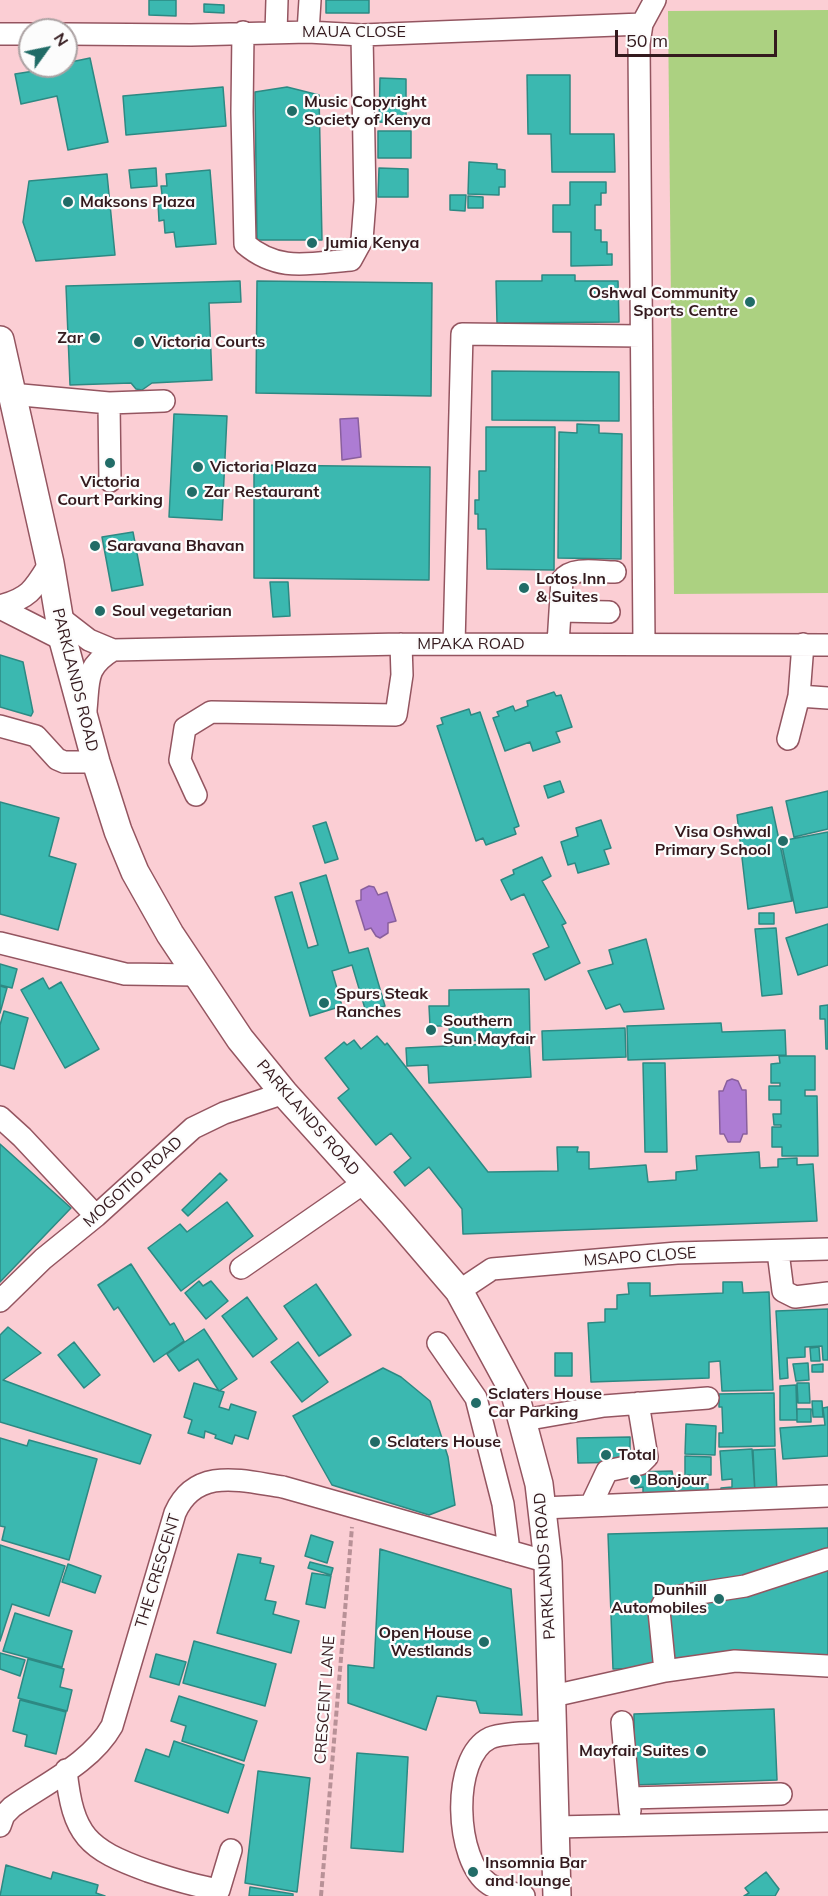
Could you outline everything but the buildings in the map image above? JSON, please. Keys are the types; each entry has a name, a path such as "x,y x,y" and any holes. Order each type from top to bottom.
{"main road":[{"name":"PARKLANDS ROAD","path":"0,340 50,563 60,628 96,762 118,831 135,872 170,934 240,1039 284,1093 365,1182 459,1292 515,1394 524,1420 542,1508 548,1562 557,1896"}],"street":[{"path":"276,33 277,0"},
{"path":"308,32 310,0"},
{"path":"644,643 639,44 642,24 655,0"},
{"name":"MAUA CLOSE","path":"78,34 191,35 243,32 362,34 642,24"},
{"path":"243,32 245,244 260,257 281,264 351,260 362,240 364,201 362,34"},
{"path":"0,34 18,34"},
{"path":"454,644 462,334 641,336"},
{"path":"11,394 109,404 164,401"},
{"path":"109,404 110,481"},
{"name":"MPAKA ROAD","path":"0,607 22,600 33,591 50,563"},
{"path":"558,644 562,580 573,572 615,572"},
{"name":"MPAKA ROAD","path":"0,607 113,650 401,644 828,645"},
{"path":"561,611 609,612"},
{"path":"196,795 180,760 185,728 211,712 396,715 402,675 401,644"},
{"path":"788,739 800,696 803,644"},
{"path":"85,720 90,674 97,660 113,650"},
{"path":"800,696 828,698"},
{"path":"0,726 36,736 57,759 64,762 96,762"},
{"path":"0,943 125,974 197,975"},
{"name":"MOGOTIO ROAD","path":"0,1301 43,1259 96,1216 193,1128 224,1113 284,1093"},
{"path":"0,1117 22,1137 96,1216"},
{"path":"241,1268 365,1182"},
{"name":"MSAPO CLOSE","path":"459,1292 492,1269 677,1253 828,1249"},
{"path":"778,1252 783,1291 795,1297 828,1293"},
{"path":"438,1343 476,1398 503,1504 509,1551"},
{"path":"524,1420 604,1406 708,1398"},
{"path":"591,1505 607,1471 640,1464 647,1456 638,1403"},
{"name":"THE CRESCENT","path":"0,1826 4,1815 12,1807 97,1748 112,1726 175,1513 188,1491 213,1481 243,1481 283,1487 548,1562"},
{"path":"542,1508 828,1496"},
{"path":"665,1671 659,1611 663,1602 674,1597 746,1586 828,1559"},
{"path":"553,1696 665,1671 735,1661 828,1666"},
{"path":"622,1722 632,1826"},
{"path":"524,1896 488,1884 473,1865 461,1821 464,1776 478,1747 491,1737 554,1731"},
{"path":"66,1770 69,1800 79,1827 96,1848 110,1858 191,1886 219,1890 231,1850"},
{"path":"629,1798 781,1794"},
{"path":"556,1827 828,1821"}],"path":[{"name":"CRESCENT LANE","path":"321,1896 354,1506"}],"green space":[{"name":"Oshwal Community Sports Centre","path":"828,10 828,593 674,594 668,11"}],"shaded area":[{"path":"358,418 361,457 342,460 340,419"},
{"path":"369,886 374,887 378,895 387,892 396,921 388,923 388,933 380,938 371,928 365,930 356,901 361,900 361,890"},
{"path":"732,1079 738,1081 742,1090 746,1090 747,1134 743,1134 740,1142 728,1142 724,1134 720,1134 719,1091 723,1091 727,1081"}],"place":[{"name":"Music Copyright Society of Kenya","path":"292,111"},
{"name":"Maksons Plaza","path":"68,202"},
{"name":"Jumia Kenya","path":"312,243"},
{"name":"Oshwal Community Sports Centre","path":"750,302"},
{"name":"Zar","path":"95,338"},
{"name":"Victoria Courts","path":"139,342"},
{"name":"Victoria Court Parking","path":"110,463"},
{"name":"Victoria Plaza","path":"198,467"},
{"name":"Zar Restaurant","path":"192,492"},
{"name":"Saravana Bhavan","path":"95,546"},
{"name":"Lotos Inn & Suites","path":"524,588"},
{"name":"Soul vegetarian","path":"100,611"},
{"name":"Visa Oshwal Primary School","path":"783,841"},
{"name":"Spurs Steak Ranches","path":"324,1003"},
{"name":"Southern Sun Mayfair","path":"431,1030"},
{"name":"Sclaters House Car Parking","path":"476,1403"},
{"name":"Sclaters House","path":"375,1442"},
{"name":"Total","path":"606,1455"},
{"name":"Bonjour","path":"635,1480"},
{"name":"Dunhill Automobiles","path":"719,1599"},
{"name":"Open House Westlands","path":"484,1642"},
{"name":"Mayfair Suites","path":"701,1751"},
{"name":"Insomnia Bar and lounge","path":"473,1872"}]}
